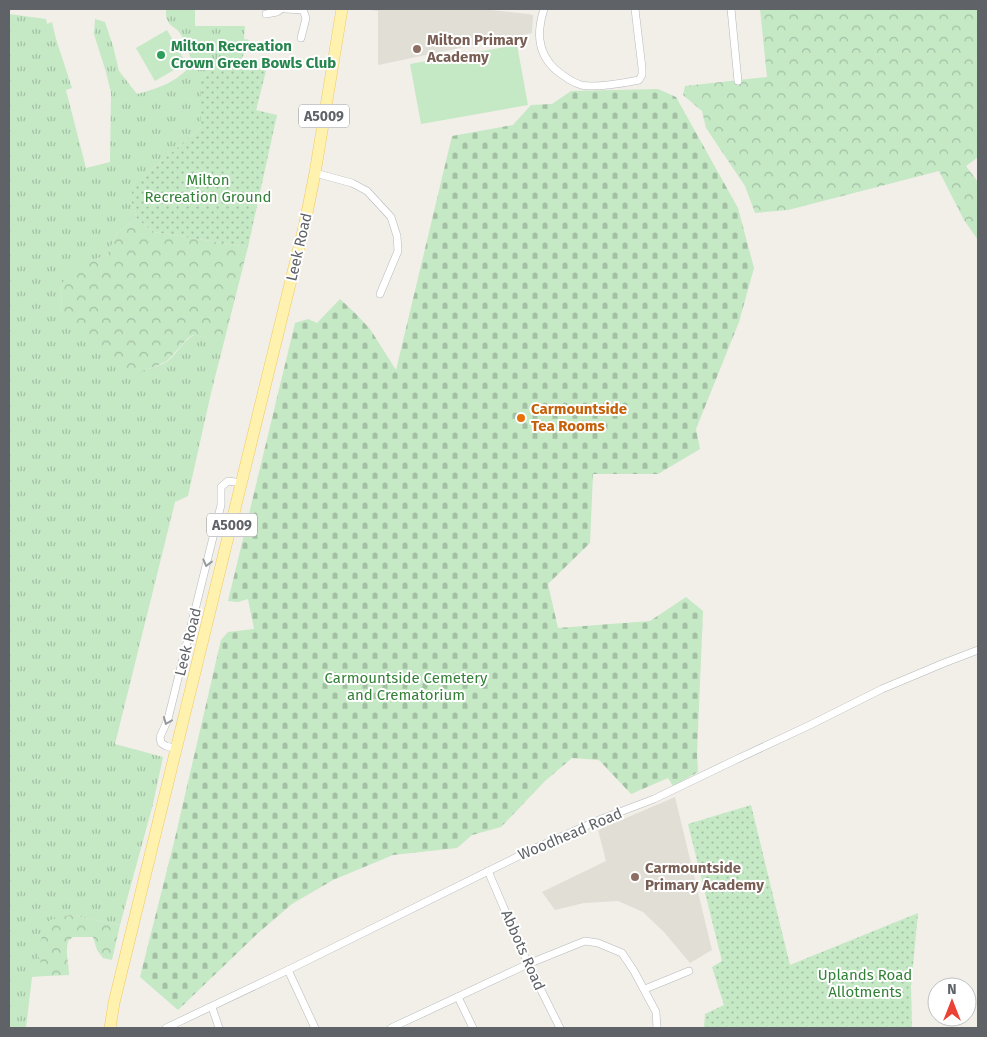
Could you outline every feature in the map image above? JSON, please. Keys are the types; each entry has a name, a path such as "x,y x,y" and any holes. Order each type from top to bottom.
{"main road":[{"name":"Leek Road","path":"110,1028 122,970 296,264 315,173 342,9"}],"street":[{"path":"266,14 277,12 281,9"},
{"path":"286,9 303,10 306,18 301,38"},
{"path":"544,9 539,32 542,53 557,72 571,81 593,86 639,80 642,75 635,9"},
{"path":"731,9 738,81"},
{"path":"315,173 352,183 367,191 391,217 397,236 398,250 380,294"},
{"name":"Leek Road","path":"177,748 161,743 160,737 168,719 221,505 222,487 228,481 242,483"},
{"name":"Woodhead Road","path":"166,1028 531,850 654,799 882,689 978,650"},
{"name":"Abbots Road","path":"488,871 528,964 560,1028"},
{"path":"391,1028 528,964 585,941 598,943 622,954 645,989 656,1012 657,1028"},
{"path":"288,970 315,1028"},
{"path":"645,989 689,971"},
{"path":"458,997 473,1028"},
{"path":"212,1007 219,1028"}],"shaded area":[{"name":"Milton Primary Academy","path":"364,9 482,9 529,14 533,15 532,33 378,65 378,11"},
{"name":"Carmountside Primary Academy","path":"675,797 712,950 690,963 664,932 643,912 618,901 584,903 555,910 542,892 606,861 598,830"}],"green space":[{"path":"166,9 195,9 195,26 245,26 244,39 250,40 242,58 212,70 201,78 201,127 146,175 133,192 132,203 137,219 117,233 107,255 87,262 69,274 62,286 61,296 62,314 137,372 168,361 194,335 208,338 225,338 188,496 175,502 115,744 163,757 153,804 120,925 70,915 39,955 45,976 32,977 26,1028 9,1028 9,14 46,19 47,24 52,22 72,88 66,90 86,168 110,162 111,93 94,34 95,19 105,22 119,71 137,94 174,80 193,63 182,36 167,20"},
{"path":"760,9 978,9 978,157 966,166 978,182 978,240 964,220 939,171 788,210 755,213 745,186 706,128 702,111 683,95 685,86 767,77"},
{"name":"Milton Recreation Crown Green Bowls Club","path":"167,30 186,63 155,81 136,48"},
{"path":"517,45 528,105 421,124 410,64"},
{"name":"Milton Recreation Ground","path":"242,58 241,64 266,71 256,110 277,115 248,247 154,232 137,219 132,203 132,192 146,175 201,127 201,78 212,70"},
{"name":"Carmountside Cemetery and Crematorium","path":"658,89 676,97 738,208 754,268 739,322 696,429 700,449 658,474 593,474 590,543 548,584 558,628 650,621 686,597 703,611 697,753 698,772 673,786 668,778 631,794 599,760 572,758 545,781 501,827 472,835 457,848 393,855 333,880 292,904 257,934 178,1010 140,977 175,838 221,640 228,632 254,629 248,599 238,602 228,601 295,323 308,319 317,323 340,299 370,329 396,370 452,136 513,125 531,105 552,104 571,91"},
{"path":"137,219 154,232 248,247 225,338 208,338 193,335 167,361 137,372 124,367 94,347 62,314 61,296 62,286 69,274 80,265 107,255 117,233"},
{"name":"Uplands Road Allotments","path":"751,805 790,965 918,913 911,987 912,1028 704,1028 705,1014 724,1005 712,967 722,961 688,824"},
{"path":"70,915 120,925 112,960 103,958 97,950 93,937 73,937 68,941 67,946 69,975 45,976 39,956 39,946 44,932 50,920"}],"place":[{"name":"Milton Primary Academy","path":"417,49"},
{"name":"Milton Recreation Crown Green Bowls Club","path":"161,55"},
{"name":"Carmountside Tea Rooms","path":"521,418"},
{"name":"Carmountside Primary Academy","path":"635,877"}]}
